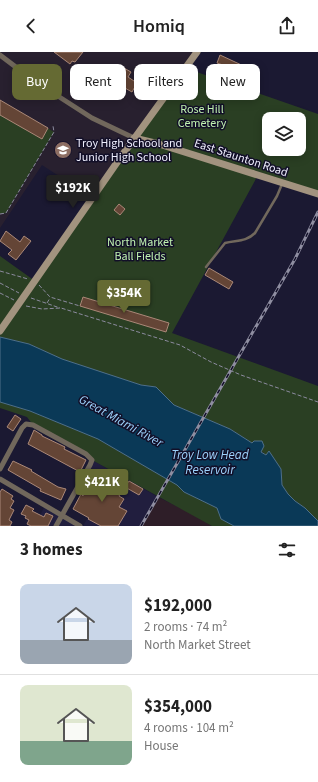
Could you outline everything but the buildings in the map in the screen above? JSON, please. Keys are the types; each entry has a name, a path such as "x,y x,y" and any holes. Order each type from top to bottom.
{"main road":[{"path":"0,331 134,138 197,52"},
{"name":"East Staunton Road","path":"134,138 159,144 318,194"}],"street":[{"path":"0,55 33,80 92,118 134,138"},
{"path":"0,468 22,428 26,424 33,425 86,454 92,460 56,526"},
{"path":"0,479 80,526"}],"lane":[{"path":"206,267 225,243 241,241 251,237 255,233 277,196 282,183"}],"path":[{"path":"0,214 6,213 54,132 53,126"},
{"path":"0,271 35,281 50,297 80,306"},
{"path":"0,293 17,302"},
{"path":"47,303 50,297"},
{"path":"22,304 42,310 61,308 180,345 211,362 241,375 318,402"}],"shaded area":[{"name":"Troy High School and Junior High School","path":"0,52 197,52 188,64 134,64 134,100 163,100 93,198 42,165 0,228"},
{"path":"92,460 158,497 141,526 83,526 104,490 83,478"},
{"path":"158,497 190,513 212,526 141,526"},
{"path":"45,506 80,526 34,526"}],"green space":[{"path":"198,72 206,75 206,100 260,100 260,94 318,114 318,194 258,175 172,333 318,386 318,521 288,494 282,485 281,469 269,452 266,455 252,443 230,429 174,405 156,387 141,385 61,359 29,344 0,337 0,256 35,281 162,100 198,100"},
{"path":"0,100 54,132 6,213 0,214"},
{"path":"0,402 30,411 98,439 177,485 184,492 217,508 221,519 234,526 212,526 92,460 33,425 27,417 0,408"}],"water":[{"name":"Troy Low Head Reservoir","path":"0,337 29,344 62,359 141,385 156,387 174,405 230,429 252,443 254,441 262,441 264,446 261,452 266,455 269,451 281,469 282,485 295,501 305,508 318,521 318,526 234,526 221,519 217,508 184,492 177,485 98,439 30,411 0,402"}],"railway":[{"path":"141,526 295,259 318,212"}],"place":[{"name":"Troy High School and Junior High School","path":"63,150"}],"park label":[{"name":"Rose Hill Cemetery","path":"202,116"},
{"name":"North Market Ball Fields","path":"140,249"}],"water label":[{"name":"Great Miami River","path":"121,421"}]}
